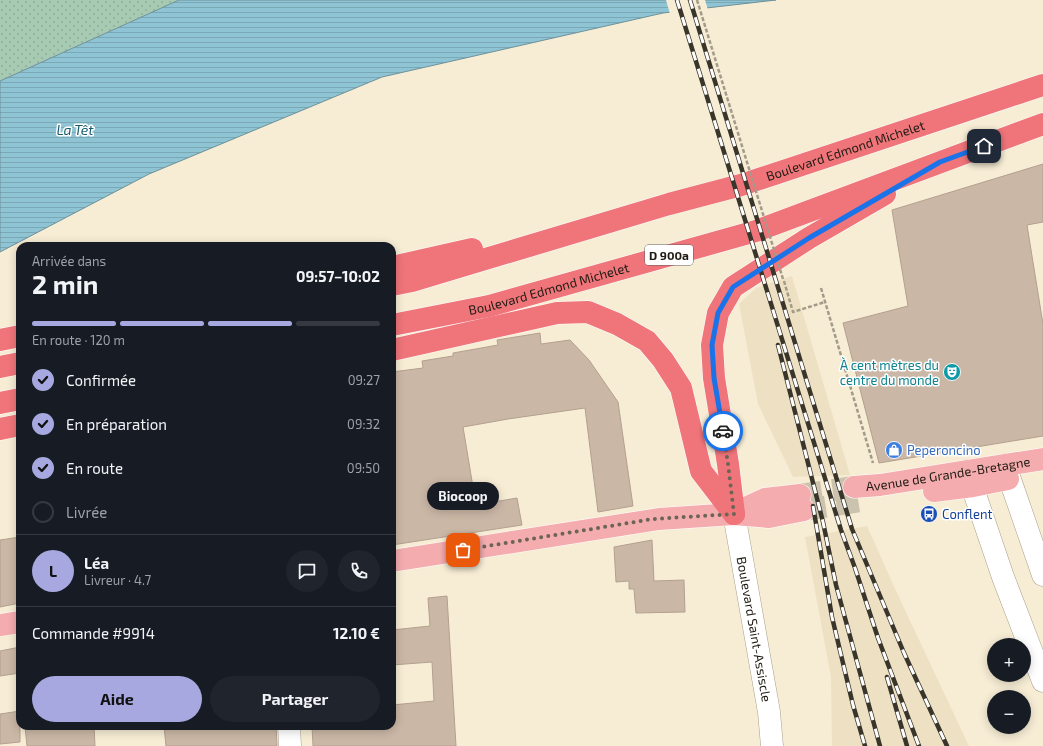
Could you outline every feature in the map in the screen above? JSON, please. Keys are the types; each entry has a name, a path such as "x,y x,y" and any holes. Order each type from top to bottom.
{"highway":[{"name":"Boulevard Edmond Michelet","path":"396,284 420,279 668,204 741,185 1043,86"},
{"name":"Boulevard Edmond Michelet","path":"396,324 489,306 756,231 1043,124"},
{"path":"734,514 728,464 714,378 712,345 718,313 733,287 809,238 940,162"},
{"path":"396,266 668,204"},
{"path":"396,349 557,313 588,312 617,324 647,341 663,360 681,388 701,471 734,514"},
{"path":"0,340 16,337"},
{"path":"0,367 16,364"},
{"path":"0,403 16,400"},
{"path":"0,429 16,426"}],"main road":[{"name":"Avenue de Grande-Bretagne","path":"970,479 880,485 857,494 970,479 1008,472 1043,460"},
{"path":"396,560 653,519 734,514 765,499 802,502"},
{"path":"0,625 16,623"}],"street":[{"path":"1008,472 1037,543 1043,574"},
{"path":"970,479 1003,576 1043,681"},
{"name":"Boulevard Saint-Assiscle","path":"734,514 769,712 772,746"},
{"path":"289,730 290,746"}],"path":[{"path":"697,0 793,312 825,302"},
{"path":"821,288 880,485"}],"shaded area":[{"path":"792,276 850,475 793,477 758,404 739,304 756,288"},
{"path":"867,526 969,746 832,746 831,677 805,537"}],"green space":[{"path":"0,0 179,0 0,81"}],"water":[{"name":"La Têt","path":"179,0 776,0 663,13 382,77 149,174 19,242 16,242 16,244 0,252 0,81"}],"pier":[{"path":"666,0 705,0 708,10 670,14"}],"building":[{"path":"1043,164 1043,222 1027,225 1043,324 1043,436 879,463 843,323 908,306 892,210"},
{"path":"540,333 541,344 570,340 589,360 618,402 633,506 598,512 585,408 508,419 463,427 476,505 517,498 522,525 396,544 396,371 423,368 422,361 453,356 453,353 498,345 497,340"},
{"path":"16,538 16,604 0,607 0,540"},
{"path":"652,540 654,581 684,580 685,612 636,613 634,589 629,589 629,581 616,582 614,547"},
{"path":"447,596 456,746 313,746 312,730 396,730 396,705 434,701 432,662 396,665 396,630 430,626 428,598"},
{"path":"16,648 16,674 0,676 0,651"},
{"path":"16,712 16,730 20,730 20,742 0,744 0,714"},
{"path":"25,730 94,730 95,746 27,746"},
{"path":"164,730 276,730 277,746 166,746"}],"tunnel":[{"path":"800,495 854,487"},
{"path":"804,510 861,501"}],"railway":[{"path":"677,0 841,530 878,638 919,746"},
{"path":"690,0 852,529 904,653 947,746"},
{"path":"778,345 823,522 836,585 880,746"},
{"path":"813,506 832,617 853,705 865,746"},
{"path":"887,677 907,746"}],"way so far":[{"path":"463,550 653,519 734,514 723,431"}],"place":[{"name":"À cent mètres du centre du monde","path":"952,372"},
{"name":"Peperoncino","path":"894,450"},
{"name":"Conflent","path":"929,514"},
{"name":"Biocoop","path":"463,550"}],"route":[{"path":"723,431 714,378 712,345 718,313 733,287 809,238 940,162 984,146"}]}
